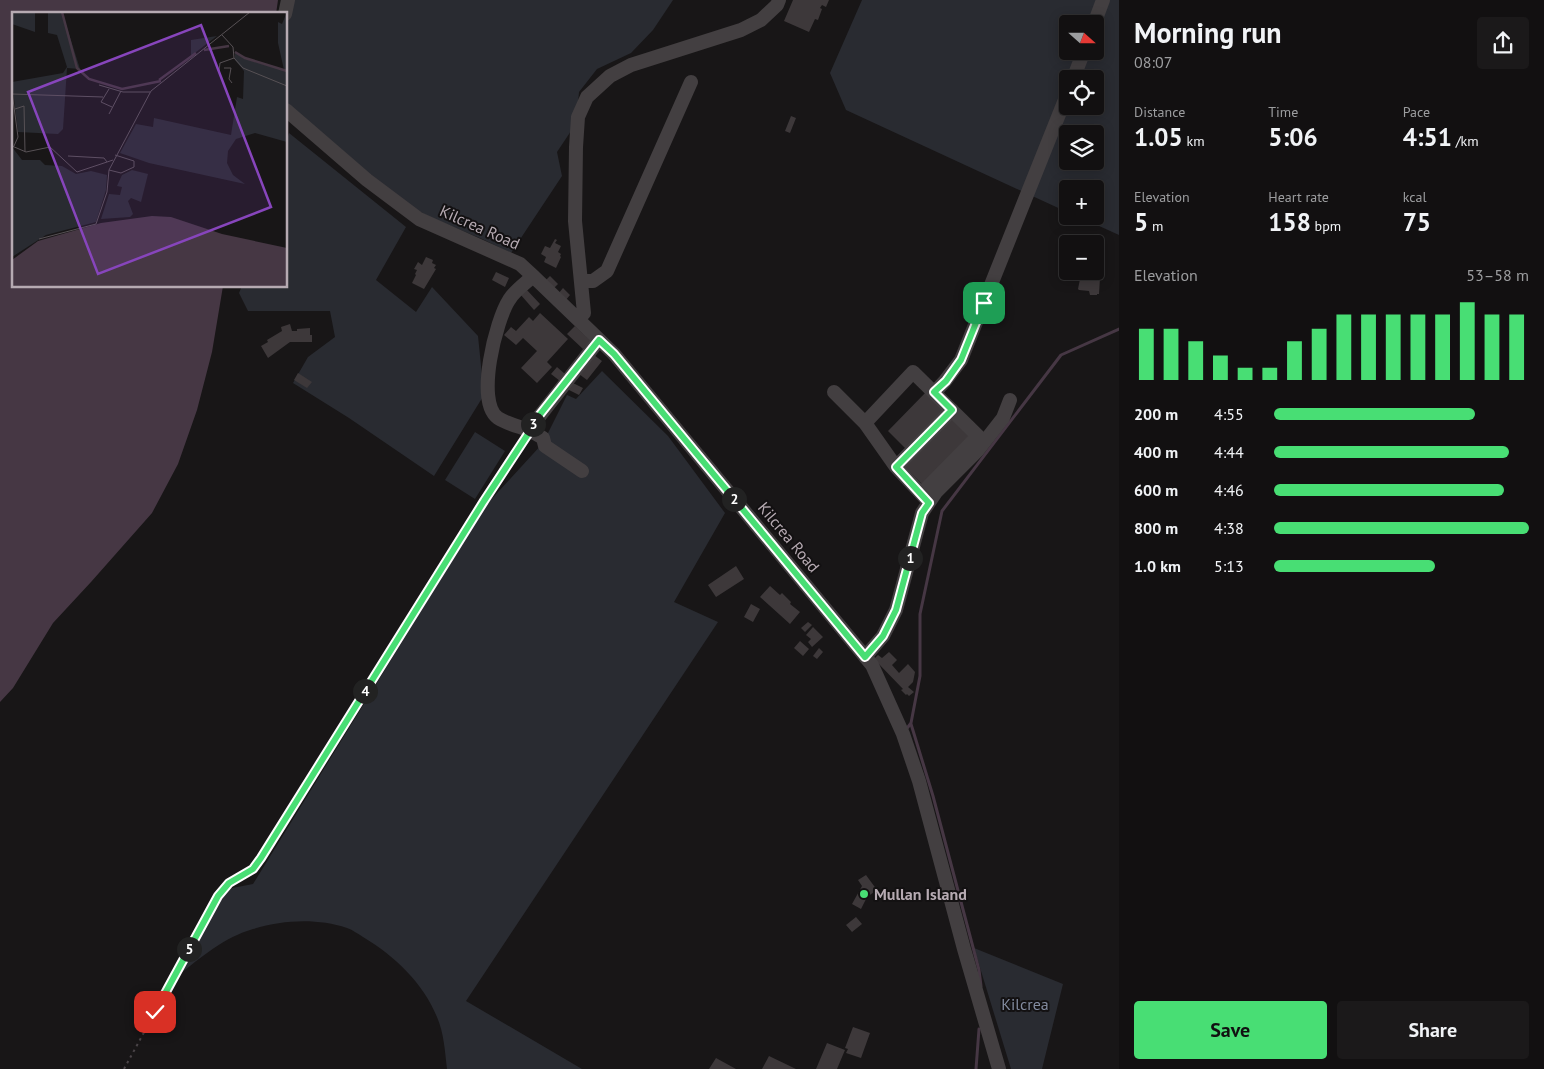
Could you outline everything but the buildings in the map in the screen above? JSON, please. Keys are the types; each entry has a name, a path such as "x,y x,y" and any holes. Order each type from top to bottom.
{"street":[{"path":"578,319 584,313 575,221 576,147 578,117 587,97 610,76 631,65 719,38 762,20 779,0"},
{"path":"1098,15 1104,0"},
{"path":"581,281 593,281 608,271 691,82"},
{"name":"Kilcrea Road","path":"288,112 367,180 419,219 520,264 533,276 614,354 872,665 903,734 919,781 964,949 999,1069"},
{"path":"934,392 946,381 961,360 1059,115"},
{"path":"533,276 509,300 495,332 488,372 489,405 497,418 543,438 545,446 582,471"},
{"path":"530,431 534,422 599,340"},
{"path":"865,423 913,372 978,436 926,489"},
{"path":"834,392 865,423 896,467 929,503"},
{"path":"865,657 883,636 896,610 922,513 936,492 978,450 1003,418 1010,400"},
{"path":"896,467 952,410"}],"path":[{"path":"124,1069 218,896 229,883 253,869 261,858 484,501 530,431"}],"green space":[{"path":"291,0 673,0 653,30 631,53 597,69 579,92 577,114 573,128 557,152 562,176 511,253 405,204 288,104 288,15"},
{"path":"862,0 1119,0 1119,235 1097,225 1104,225 1104,180 1059,180 1059,208 846,110 830,73"},
{"path":"289,133 406,227 376,280 416,312 432,287 478,336 484,395 434,476 349,418 293,383 308,357 335,337 330,311 248,311 239,293 241,288 288,288"},
{"path":"602,371 668,436 725,513 674,602 718,622 466,1001 582,1069 447,1069 439,1023 431,1005 416,982 407,971 375,944 347,928 336,925 300,921 253,929 223,942 179,975 227,889 253,884 487,504 543,443 567,395 576,399"},
{"path":"475,432 505,451 475,499 445,480"},
{"name":"Kilcrea","path":"974,948 1063,984 1042,1069 1011,1069"}],"shaded area":[{"path":"0,0 278,0 276,12 12,12 12,288 223,288 212,352 197,410 178,464 152,513 53,623 13,688 0,702"}],"waterway":[{"path":"905,731 911,723 920,676 920,614 942,511 1061,355 1119,329"},
{"path":"911,724 933,796 979,970 981,986"},
{"path":"976,1069 979,1029"}],"place":[{"name":"Mullan Island","path":"864,894"}],"route":[{"path":"155,1012 218,896 238,876 253,869 261,858 534,422 599,340 614,354 865,657 883,636 896,610 922,513 929,503 896,467 952,410 934,392 946,381 961,360 984,303"}]}
